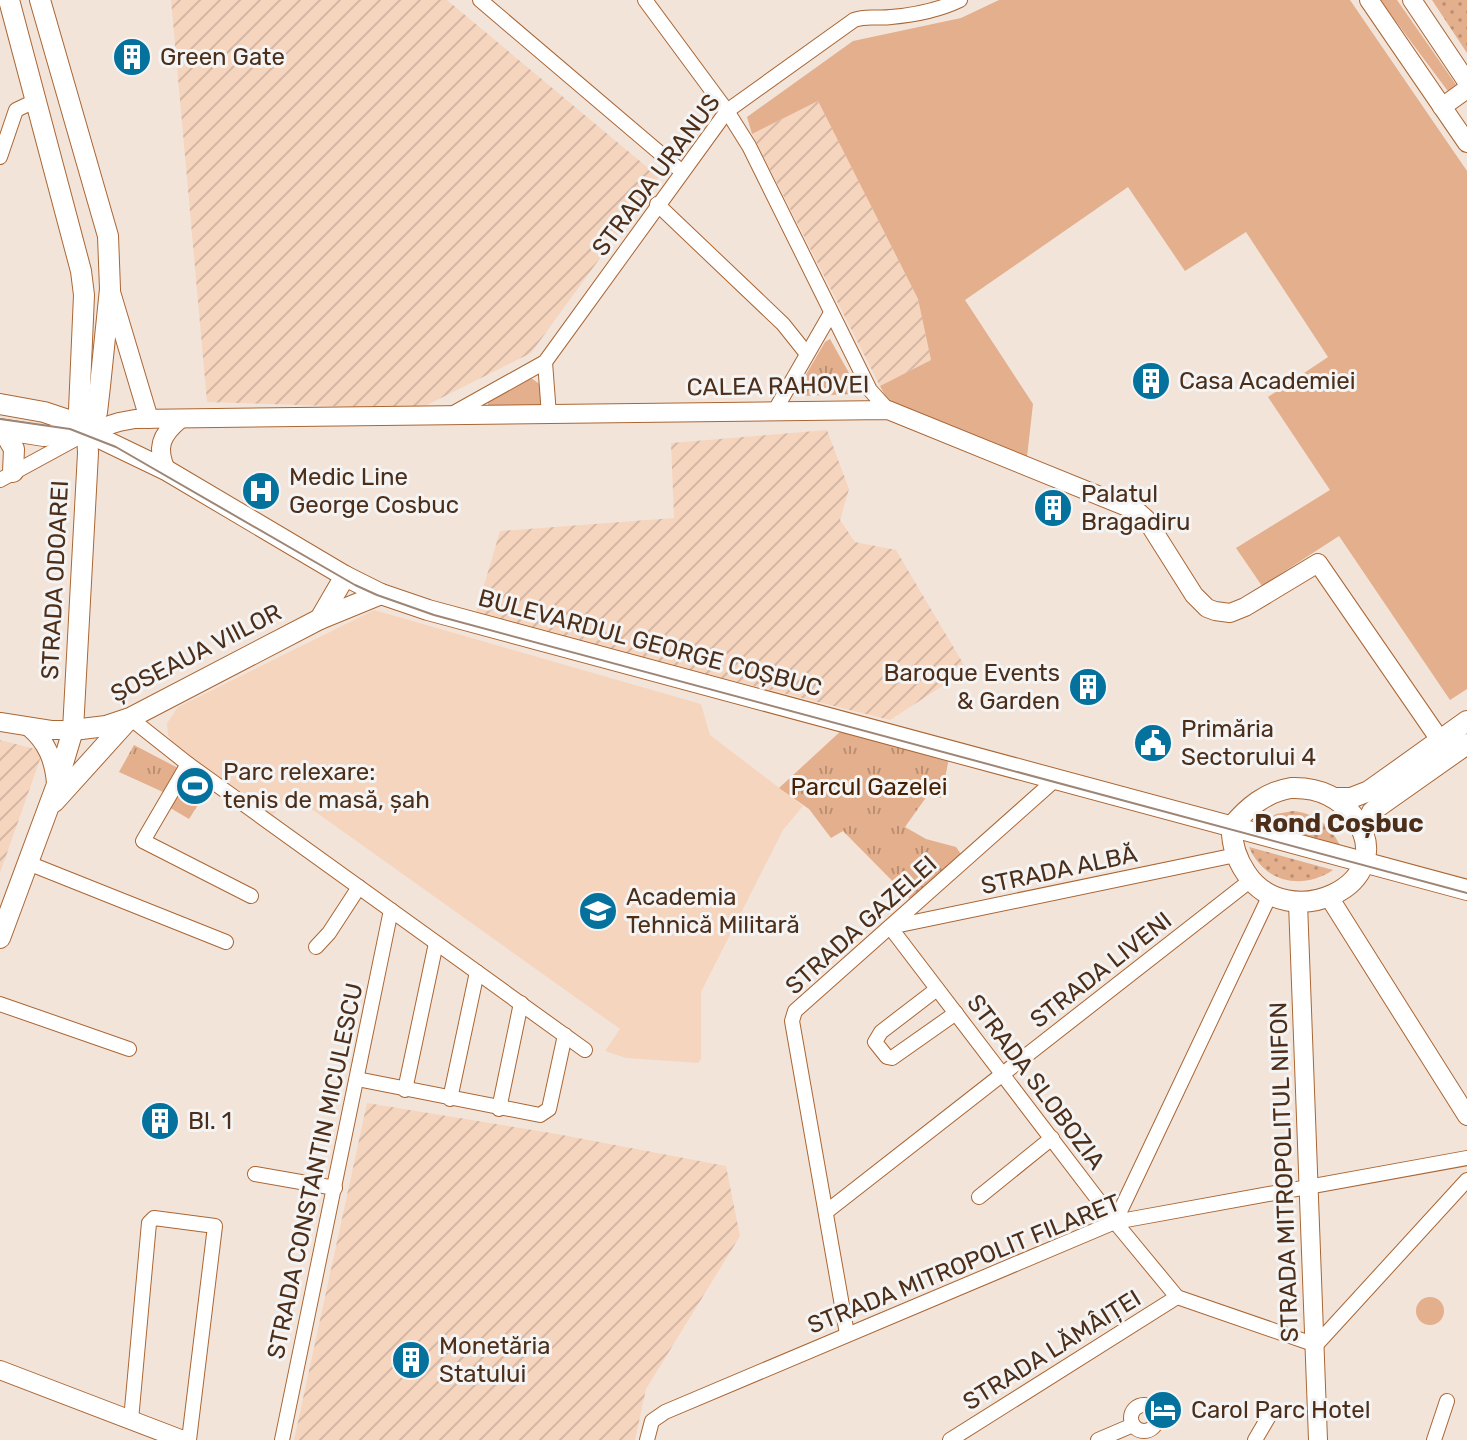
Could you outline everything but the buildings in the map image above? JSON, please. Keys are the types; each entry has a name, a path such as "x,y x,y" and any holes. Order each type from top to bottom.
{"main road":[{"path":"40,0 108,236 110,289 97,412 87,432"},
{"path":"7,12 37,100 81,271 84,295 79,410 87,432"},
{"path":"28,69 58,61"},
{"path":"0,404 63,418 87,432"},
{"path":"1,429 14,449 7,476"},
{"name":"CALEA RAHOVEI","path":"1,429 44,436 87,432"},
{"name":"BULEVARDUL GEORGE COȘBUC","path":"87,432 166,470 381,594 498,629 1467,890"},
{"name":"STRADA ODOAREI","path":"73,730 87,432"},
{"name":"ȘOSEAUA VIILOR","path":"320,619 345,576"},
{"name":"ȘOSEAUA VIILOR","path":"73,730 106,726 130,718 320,619 381,594"},
{"path":"48,808 130,718"},
{"path":"1336,798 1351,798 1369,791 1467,721"},
{"path":"0,938 56,787 73,730"},
{"path":"1363,832 1372,812 1379,806 1467,744"},
{"path":"1302,788 1336,798 1348,809 1363,832 1365,863 1353,879 1329,897 1298,903 1270,895 1251,880 1236,855 1231,837 1232,826 1262,799 1282,790 1302,788"}],"street":[{"path":"480,0 681,171"},
{"path":"645,0 727,111 754,155 870,390 888,410"},
{"name":"STRADA URANUS","path":"450,416 545,362 727,111 863,10 888,18 960,0"},
{"path":"1369,0 1467,143"},
{"path":"1412,0 1467,82"},
{"path":"1442,107 1467,89"},
{"path":"0,157 16,110 37,100"},
{"path":"657,204 783,324 807,354"},
{"path":"110,289 149,419"},
{"path":"774,412 831,313"},
{"path":"545,362 549,415"},
{"name":"CALEA RAHOVEI","path":"87,432 119,422 149,419 888,410 1137,511 1146,519 1194,595 1207,608 1215,611 1230,613 1245,607 1318,563 1440,740"},
{"path":"166,470 160,454 161,442 168,429 179,420"},
{"path":"7,476 87,432"},
{"path":"130,718 188,764 585,1050"},
{"path":"0,722 73,730"},
{"path":"29,727 48,749 55,769 56,787"},
{"path":"188,764 143,841 251,896"},
{"name":"STRADA GAZELEI","path":"847,1334 792,1021 795,1011 1056,779"},
{"name":"STRADA ALBĂ","path":"890,927 1236,855"},
{"path":"28,863 226,942"},
{"name":"STRADA LIVENI","path":"826,1212 1251,880"},
{"path":"316,947 329,933 359,887"},
{"path":"1115,1222 1270,895"},
{"path":"1329,897 1467,1116"},
{"name":"STRADA MITROPOLITUL NIFON","path":"1298,903 1318,1440"},
{"name":"STRADA CONSTANTIN MICULESCU","path":"282,1440 391,910"},
{"name":"STRADA SLOBOZIA","path":"890,927 1115,1222 1177,1297"},
{"path":"405,1090 436,943"},
{"path":"450,1099 477,972"},
{"path":"937,989 881,1032 875,1042 887,1057 892,1058 956,1013"},
{"path":"499,1109 521,1003"},
{"path":"0,1004 129,1049"},
{"path":"357,1079 535,1116 549,1109 565,1035"},
{"path":"979,1197 1052,1138"},
{"name":"STRADA MITROPOLIT FILARET","path":"647,1440 652,1421 665,1412 1115,1222 1467,1158"},
{"path":"255,1174 335,1188"},
{"path":"1177,1297 1316,1345 1467,1180"},
{"path":"0,1370 131,1420 186,1440 215,1226 154,1218 149,1223 131,1420"},
{"name":"STRADA LĂMÂIȚEI","path":"950,1440 1177,1297"},
{"path":"1434,1440 1447,1401"},
{"path":"1255,1440 1269,1416"},
{"path":"1098,1440 1133,1425"}],"shaded area":[{"path":"171,0 447,0 659,177 531,353 419,409 207,402"},
{"path":"818,101 918,299 931,360 880,386 752,134"},
{"path":"827,430 849,489 840,520 855,542 896,550 967,670 890,720 475,616 500,531 674,518 671,443"},
{"name":"Academia Tehnică Militară","path":"374,610 701,704 710,735 803,806 783,830 701,992 701,1059 698,1063 626,1058 605,1051 620,1029 289,793 272,817 174,746 168,735 167,723 178,707"},
{"path":"0,740 43,751 0,873"},
{"path":"367,1103 726,1166 740,1236 646,1389 635,1440 294,1440"}],"green space":[{"path":"999,0 1350,0 1467,171 1467,689 1450,700 1339,536 1262,586 1236,548 1330,490 1268,397 1328,357 1246,232 1185,271 1128,187 965,300 1033,404 1027,457 890,405 880,386 931,360 918,299 818,101 752,134 747,117 853,41 961,18"},
{"path":"1380,0 1397,0 1459,89 1450,94"},
{"path":"1432,0 1467,0 1467,53"},
{"path":"830,339 858,394 800,396 797,390 825,342"},
{"path":"531,378 541,385 542,403 539,408 490,412 487,400"},
{"name":"Parcul Gazelei","path":"843,729 949,758 941,798 927,796 905,827 926,839 956,847 966,861 916,905 843,831 831,838 809,809 779,788"},
{"path":"134,745 178,768 163,792 119,772"},
{"path":"187,772 210,786 189,819 167,806"},
{"path":"1293,811 1308,814 1321,822 1332,832 1340,846 1258,825 1276,814"},
{"path":"1249,847 1333,870 1308,880 1285,880 1264,868"},
{"path":"1430,1297 1440,1301 1444,1311 1440,1321 1430,1325 1420,1321 1416,1311 1420,1301"}],"tram line":[{"path":"0,419 70,429 116,447 355,585 434,615 1467,893"}],"place":[{"name":"Green Gate","path":"132,57"},
{"name":"Casa Academiei","path":"1151,381"},
{"name":"Medic Line George Cosbuc","path":"261,491"},
{"name":"Palatul Bragadiru","path":"1053,508"},
{"name":"Baroque Events & Garden","path":"1088,687"},
{"name":"Primăria Sectorului 4","path":"1153,743"},
{"name":"Parc relexare: tenis de masă, șah","path":"195,786"},
{"name":"Academia Tehnică Militară","path":"598,911"},
{"name":"Bl. 1","path":"160,1121"},
{"name":"Monetăria Statului","path":"411,1360"},
{"name":"Carol Parc Hotel","path":"1163,1410"}],"district":[{"name":"Rond Coșbuc","path":"1339,823"}]}
